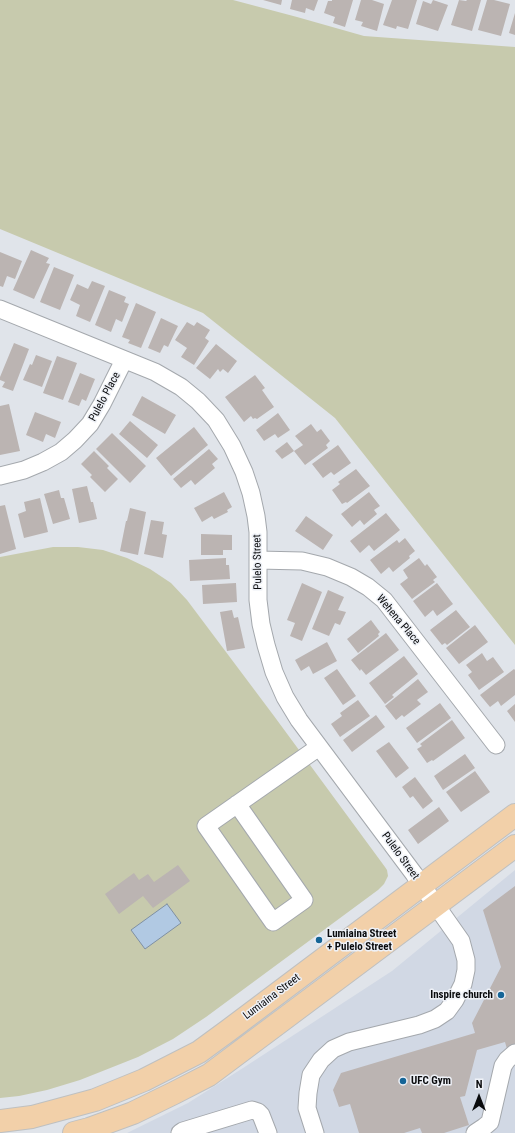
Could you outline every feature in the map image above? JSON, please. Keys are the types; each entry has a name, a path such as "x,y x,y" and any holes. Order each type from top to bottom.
{"main road":[{"name":"Lumiaina Street","path":"0,1121 32,1117 95,1100 144,1080 199,1052 515,815"},
{"path":"74,1133 133,1113 174,1094 209,1075 515,846"}],"street":[{"name":"Pulelo Street","path":"0,309 155,372 181,386 216,420 232,446 244,472 256,516 258,532 258,600 261,624 274,672 285,697 299,720 422,885 461,941 466,960 466,970 463,984 455,1000 446,1011 435,1019 419,1025 348,1042 333,1049 321,1060 311,1075 308,1093 307,1108 315,1133"},
{"name":"Pulelo Place","path":"0,476 24,470 42,462 61,452 75,440 90,424 102,404 124,360"},
{"name":"Wehena Place","path":"258,560 302,561 327,567 351,577 368,587 384,600 496,745"},
{"path":"237,804 304,900 273,922 206,826 237,804 320,747"},
{"path":"475,1133 490,1122 503,1066 515,1053"},
{"path":"180,1133 252,1110 261,1115 268,1133"},
{"path":"493,1111 499,1133"}],"shaded area":[{"path":"515,870 515,1133 127,1133 188,1103 392,971"}],"green space":[{"path":"0,0 233,0 364,36 515,47 515,645 335,418 203,313 0,229"},
{"path":"53,547 78,547 103,550 127,558 150,569 171,583 187,600 274,716 385,867 388,876 384,884 378,890 206,1017 173,1039 138,1057 80,1080 47,1090 19,1096 0,1098 0,557"}],"water":[{"path":"167,904 181,923 145,949 131,930"}],"building":[{"path":"263,0 282,0 281,5"},
{"path":"292,0 318,0 314,11 306,8 305,13 290,9"},
{"path":"353,0 345,27 333,23 335,17 324,13 328,1"},
{"path":"361,0 372,0 384,4 377,31 361,26 363,22 355,20"},
{"path":"392,0 417,0 408,29 397,26 396,29 383,25"},
{"path":"433,0 448,5 438,31 416,24 423,1 431,4"},
{"path":"459,0 481,0 472,31 451,25"},
{"path":"487,0 510,4 501,36 478,30"},
{"path":"515,13 515,35 509,33"},
{"path":"31,250 49,258 46,263 50,264 34,299 13,290"},
{"path":"0,252 22,261 15,279 7,276 3,287 0,286"},
{"path":"54,267 74,275 60,310 40,302"},
{"path":"92,281 105,286 90,322 76,316 80,305 70,300 77,284 88,289"},
{"path":"109,290 126,297 124,302 129,304 122,322 116,319 111,332 95,325"},
{"path":"136,303 156,312 141,348 128,343 130,340 122,337"},
{"path":"161,318 178,326 168,347 164,345 160,353 148,348"},
{"path":"187,322 194,326 197,322 210,330 205,338 209,341 194,365 181,357 187,348 175,340"},
{"path":"14,343 29,349 13,391 2,387 5,382 0,380 0,377"},
{"path":"216,344 237,361 228,373 223,369 220,372 218,369 210,379 196,368"},
{"path":"36,355 52,361 42,387 23,380"},
{"path":"57,356 77,363 63,400 43,393"},
{"path":"80,373 95,379 86,401 82,399 79,406 68,402"},
{"path":"255,375 265,388 262,390 274,407 257,419 253,419 251,416 244,422 225,397"},
{"path":"142,396 176,415 165,434 132,415"},
{"path":"9,404 20,451 0,455 0,406"},
{"path":"35,412 61,422 55,438 46,434 43,442 26,435"},
{"path":"278,413 290,430 278,438 275,434 264,441 256,430"},
{"path":"130,421 158,445 147,458 119,434"},
{"path":"311,424 317,432 321,429 330,441 326,445 328,448 305,465 294,451 303,445 295,436"},
{"path":"194,427 208,445 171,476 156,458"},
{"path":"112,433 146,466 130,483 96,449"},
{"path":"287,442 294,451 282,459 275,451"},
{"path":"338,445 351,463 334,475 331,472 323,478 312,464"},
{"path":"209,449 218,459 212,464 215,468 195,485 191,480 181,488 173,479"},
{"path":"94,451 109,466 107,468 118,479 105,492 90,477 92,475 81,464"},
{"path":"356,469 370,486 347,503 342,504 332,490 340,484 338,482"},
{"path":"87,486 97,519 79,523 72,489"},
{"path":"59,490 61,498 64,498 70,519 53,524 44,494"},
{"path":"224,492 232,507 227,510 228,512 214,519 212,516 202,522 194,508"},
{"path":"369,492 380,506 374,510 377,514 364,525 360,520 352,527 341,514"},
{"path":"40,498 48,532 24,538 18,514 26,511 24,502"},
{"path":"5,505 16,549 0,554 0,506"},
{"path":"130,508 146,512 138,555 120,551"},
{"path":"386,513 400,530 374,551 369,545 360,553 350,541"},
{"path":"306,516 333,535 323,550 295,531"},
{"path":"151,520 164,522 162,534 167,535 163,558 144,554"},
{"path":"201,534 232,535 232,550 223,550 223,555 201,555"},
{"path":"405,538 415,551 409,556 410,558 393,572 389,567 381,574 370,560 397,540 399,543"},
{"path":"226,558 226,565 229,565 230,579 190,581 189,560"},
{"path":"419,558 425,566 427,564 437,577 433,580 435,582 412,599 400,584 408,578 403,570"},
{"path":"236,583 237,602 203,604 202,585"},
{"path":"302,583 322,592 302,641 290,636 295,623 287,620"},
{"path":"437,583 453,604 437,616 433,610 425,617 413,601"},
{"path":"328,590 344,597 338,610 346,612 340,625 335,623 329,636 312,629"},
{"path":"232,610 234,618 238,617 245,648 227,651 220,612"},
{"path":"456,610 470,627 447,645 445,643 442,645 430,630"},
{"path":"371,620 380,632 378,634 379,636 358,653 347,639"},
{"path":"475,625 488,642 459,664 446,648"},
{"path":"386,633 399,650 366,675 361,669 360,671 351,660"},
{"path":"327,642 337,661 313,674 309,666 301,671 295,660"},
{"path":"482,653 487,661 493,657 504,672 479,690 468,675 472,672 466,665"},
{"path":"404,656 418,674 392,695 394,697 385,704 369,683"},
{"path":"337,669 356,696 343,705 324,678"},
{"path":"514,669 515,695 501,706 498,701 490,707 480,695"},
{"path":"418,679 428,692 417,700 421,704 404,717 402,715 396,720 385,706"},
{"path":"358,700 370,716 340,737 331,724 342,716 340,713"},
{"path":"440,703 451,718 417,743 406,728"},
{"path":"515,704 515,722 507,711"},
{"path":"376,715 385,727 352,752 343,740"},
{"path":"452,720 465,738 433,761 432,760 427,763 417,749 422,746 420,744"},
{"path":"389,742 409,768 396,778 376,751"},
{"path":"465,754 475,768 443,790 434,776"},
{"path":"475,771 490,792 461,812 446,792"},
{"path":"415,777 433,801 423,809 413,796 410,798 402,787"},
{"path":"439,807 449,821 418,844 408,830"},
{"path":"178,865 190,881 153,908 143,896 119,914 105,894 134,873 139,880 148,874 154,882"},
{"name":"UFC Gym","path":"515,886 515,1046 507,1049 505,1042 477,1050 465,1096 460,1097 469,1125 444,1133 422,1133 420,1128 404,1133 359,1133 350,1104 339,1107 333,1090 341,1073 475,1033 472,1023 501,967 483,910"}],"place":[{"name":"Lumiaina Street + Pulelo Street","path":"319,940"},
{"name":"Inspire church","path":"501,995"},
{"name":"UFC Gym","path":"403,1081"}]}
